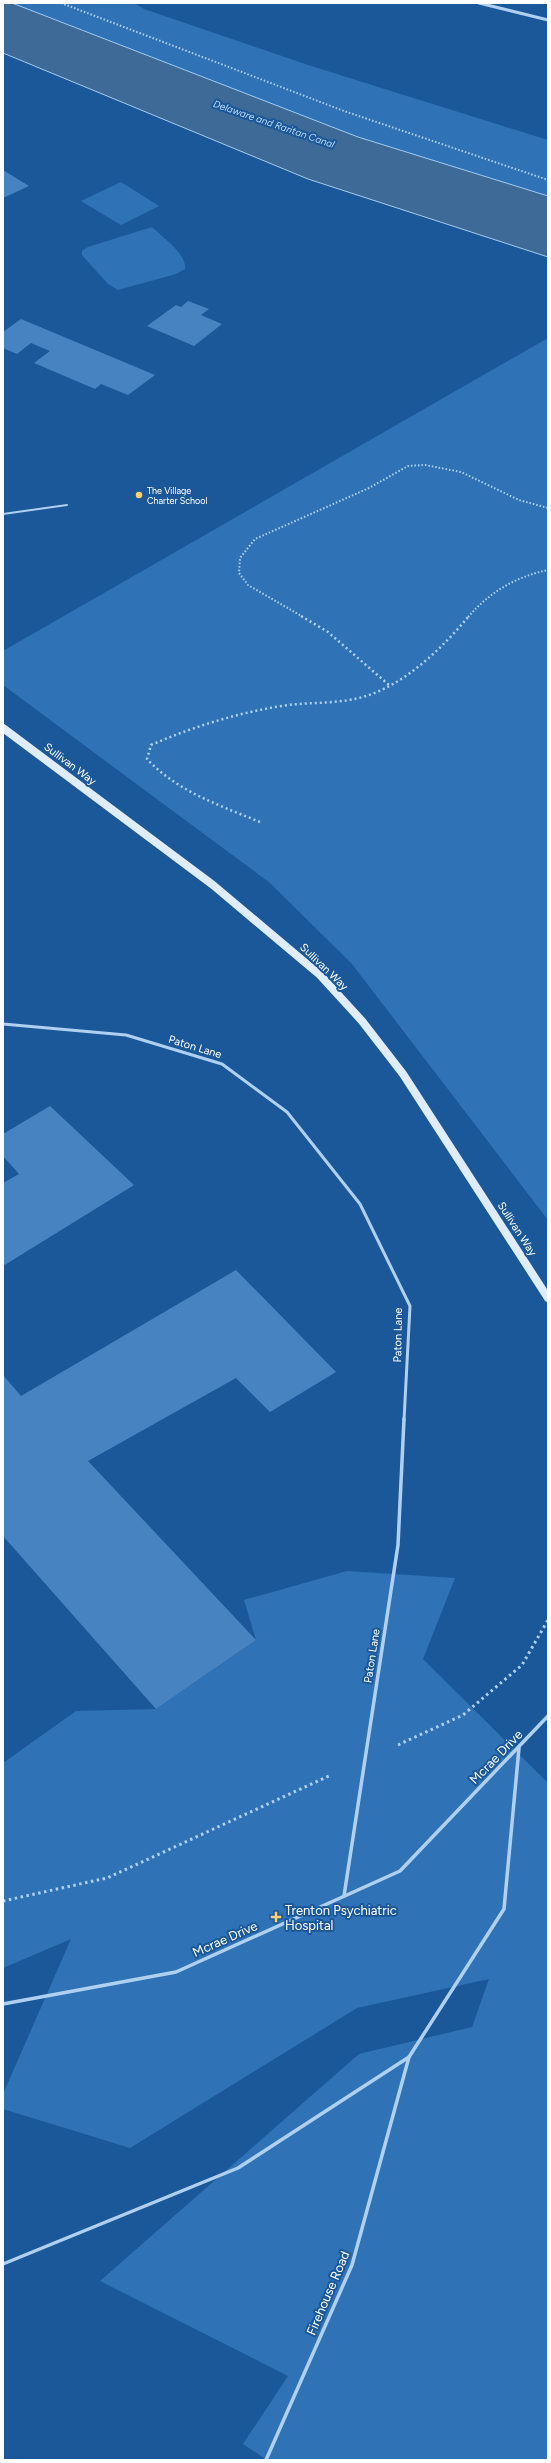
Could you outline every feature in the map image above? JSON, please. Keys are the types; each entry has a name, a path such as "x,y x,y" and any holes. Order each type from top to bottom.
{"main road":[{"name":"Sullivan Way","path":"3,728 212,885 320,975 362,1021 403,1074 548,1298"}],"street":[{"path":"479,3 548,20"}],"lane":[{"path":"3,514 67,505"},
{"name":"Paton Lane","path":"3,1024 6,1026 126,1035 222,1064 287,1112 360,1204 410,1306 398,1545 344,1896"},
{"name":"Mcrae Drive","path":"3,2004 176,1972 400,1871 548,1716"},
{"path":"3,2264 238,2168 409,2057 504,1909 518,1748"},
{"name":"Firehouse Road","path":"266,2460 352,2265 409,2057"}],"path":[{"path":"61,3 344,111 548,180"},
{"path":"389,685 328,632 248,585 239,573 240,558 255,539 369,488 408,466 425,465 461,472 519,500 548,508"},
{"path":"260,822 173,783 156,770 147,759 151,745 171,736 247,712 289,705 352,699 375,692 405,676 446,641 489,595 509,582 548,570"},
{"path":"3,1901 107,1878 464,1715 522,1665 548,1620"}],"shaded area":[{"path":"12,3 134,3 144,9 308,65 548,140 548,196 358,137"},
{"path":"121,182 159,206 121,225 81,201"},
{"path":"152,227 178,252 185,263 185,269 176,274 118,290 108,284 82,255 82,251 88,247"},
{"path":"548,338 548,1220 352,964 270,883 3,685 3,651"},
{"path":"347,1571 455,1578 423,1659 548,1783 548,2460 267,2460 243,2444 288,2376 100,2281 359,2054 472,2027 489,1979 357,2008 130,2148 3,2109 3,2094 71,1939 3,1968 3,1763 76,1711 156,1709 256,1640 244,1600"}],"water":[{"name":"Delaware and Raritan Canal","path":"3,3 12,3 358,137 548,196 548,257 308,179 3,53"}],"building":[{"path":"3,170 29,186 3,198"},
{"path":"188,301 209,309 201,315 222,324 194,346 147,326 176,305 181,307"},
{"path":"21,319 155,375 128,395 101,384 95,389 34,363 50,351 31,343 17,354 3,348 3,332"},
{"path":"50,1106 134,1185 3,1266 3,1183 19,1174 3,1156 3,1134"},
{"path":"236,1270 336,1372 270,1412 236,1378 88,1461 256,1640 156,1709 3,1536 3,1375 21,1396"}],"place":[{"name":"The Village Charter School","path":"139,495"},
{"name":"Trenton Psychiatric Hospital","path":"276,1917"}]}
